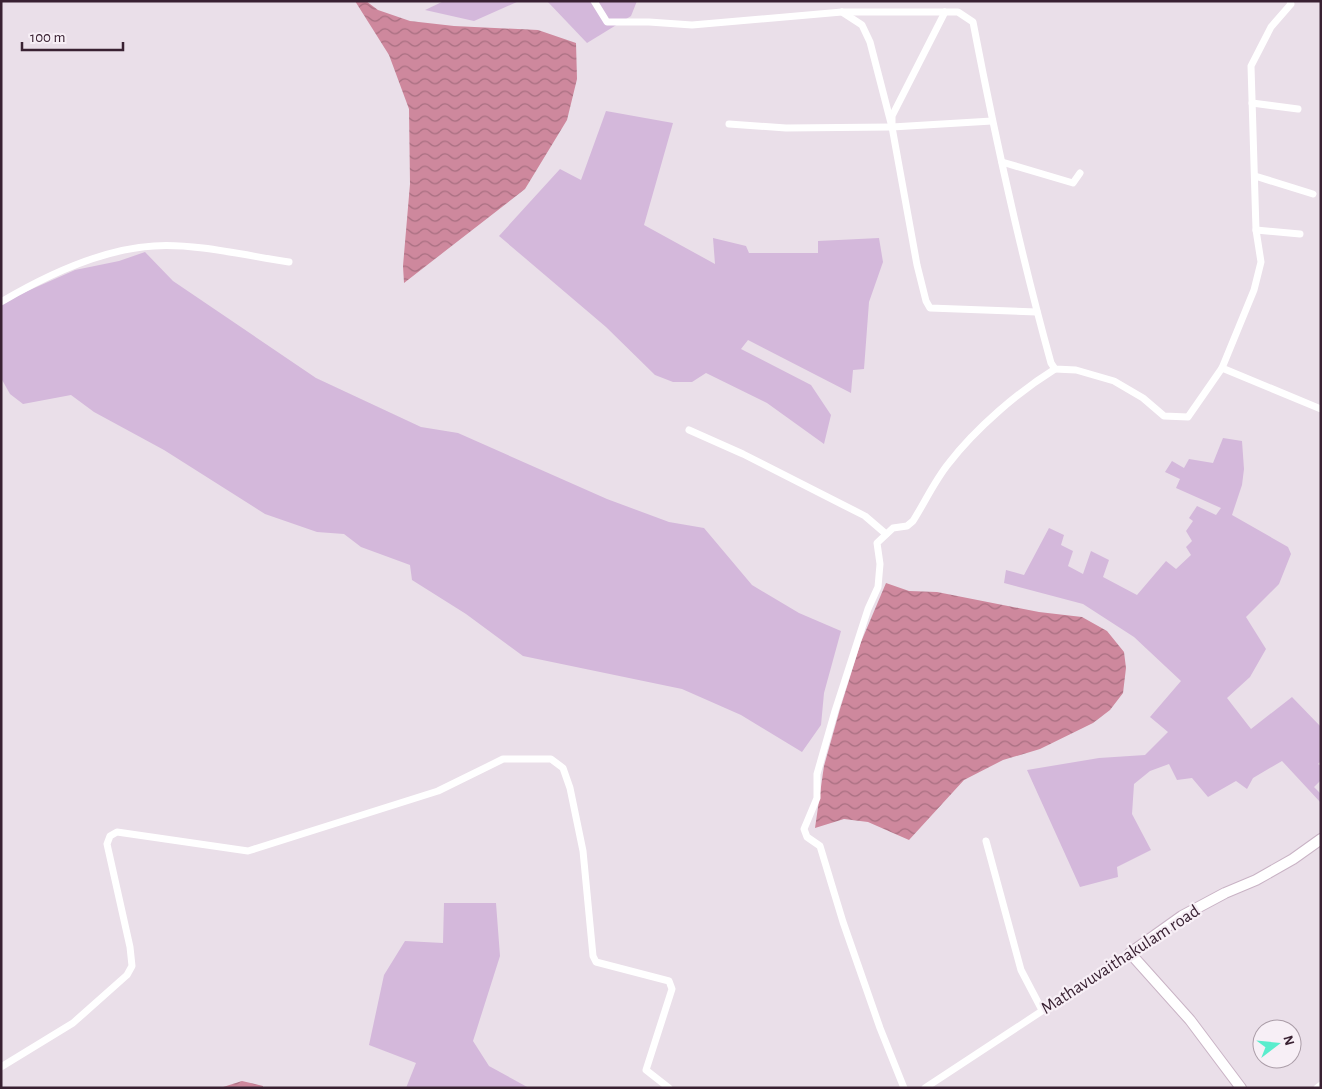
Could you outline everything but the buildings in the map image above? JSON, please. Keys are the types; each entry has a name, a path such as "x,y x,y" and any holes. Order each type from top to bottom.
{"street":[{"path":"594,1 607,22 649,22 692,26 842,12 958,12 973,22 992,121 1037,312 1051,363 1055,369"},
{"path":"904,1088 880,1028 846,931 820,846 807,837 804,828 817,798 817,774 835,711 868,609 878,587 880,564 877,543 893,528 907,526 913,521 949,463 990,420 1032,383 1055,369 1076,370 1114,381 1142,398 1164,416 1188,417 1222,368 1254,290 1261,262 1256,230 1250,66 1271,27 1292,2"},
{"path":"842,12 862,25 870,42 892,127 917,265 926,301 930,308 1037,312"},
{"path":"892,127 892,116 945,12"},
{"path":"1252,103 1298,109"},
{"path":"729,124 786,128 892,127 992,121"},
{"path":"1002,162 1073,183 1080,173"},
{"path":"1255,176 1313,194"},
{"path":"1256,230 1300,234"},
{"path":"1,302 71,267 112,254 154,246 192,247 289,262"},
{"path":"1222,368 1321,409"},
{"path":"689,430 743,454 865,516 886,534"},
{"path":"1,1067 73,1023 127,975 132,966 130,947 108,844 110,836 117,832 248,851 438,791 502,759 551,759 563,768 570,788 583,851 593,956 596,962 669,981 672,989 646,1070 669,1088"},
{"name":"Mathavuvaithakulam road","path":"925,1088 1130,953 1182,916 1225,893 1256,880 1293,859 1321,839"},
{"path":"986,841 1022,970 1042,1010"},
{"path":"1130,953 1190,1020 1241,1088"},
{"path":"1317,1088 1321,1085"}],"shaded area":[{"path":"444,1 519,1 474,21 425,10"},
{"path":"547,1 637,1 631,16 587,43"},
{"path":"606,111 673,123 644,225 715,264 713,238 746,246 749,253 818,253 818,241 879,238 883,262 869,302 864,369 853,370 851,393 748,340 741,349 811,385 831,415 824,444 767,403 706,373 692,382 673,382 655,375 606,327 499,236 560,169 581,180"},
{"path":"145,252 173,281 316,378 421,427 458,433 607,499 669,522 704,528 752,585 799,613 841,631 824,693 821,725 802,752 741,715 682,689 523,656 466,614 412,580 410,565 361,547 344,534 317,532 265,514 164,450 94,412 71,395 23,404 10,394 1,378 1,305 14,297 75,270 119,261"},
{"path":"1223,438 1242,441 1244,469 1242,485 1232,515 1288,547 1291,554 1279,584 1246,617 1266,649 1250,677 1227,698 1251,729 1292,697 1321,727 1321,761 1318,764 1321,766 1321,780 1314,787 1321,794 1321,803 1282,761 1253,778 1247,789 1236,781 1208,797 1192,778 1177,780 1169,764 1150,771 1134,784 1132,814 1151,850 1117,867 1118,877 1080,887 1027,770 1099,758 1145,755 1168,732 1150,717 1181,681 1134,637 1083,604 1004,583 1006,570 1024,575 1049,528 1064,535 1061,545 1073,551 1068,566 1083,574 1091,551 1109,560 1103,577 1137,595 1166,561 1176,569 1191,555 1186,547 1192,541 1186,531 1193,521 1189,518 1197,506 1216,515 1221,508 1176,488 1180,479 1165,472 1172,461 1184,468 1189,459 1213,463"},
{"path":"444,903 496,903 500,956 473,1041 489,1066 529,1088 406,1088 416,1063 369,1045 384,975 405,941 443,943"}],"water":[{"path":"355,1 366,1 378,10 410,21 454,26 538,30 576,43 577,79 567,120 525,189 404,283 403,266 410,184 409,109 389,55"},
{"path":"886,583 909,591 937,592 1039,612 1082,617 1107,631 1124,652 1126,668 1123,693 1110,710 1093,723 1040,749 1003,760 964,780 909,840 868,822 844,819 815,828 824,766 840,709 861,642"},
{"path":"242,1081 263,1086 263,1088 220,1088"}]}
